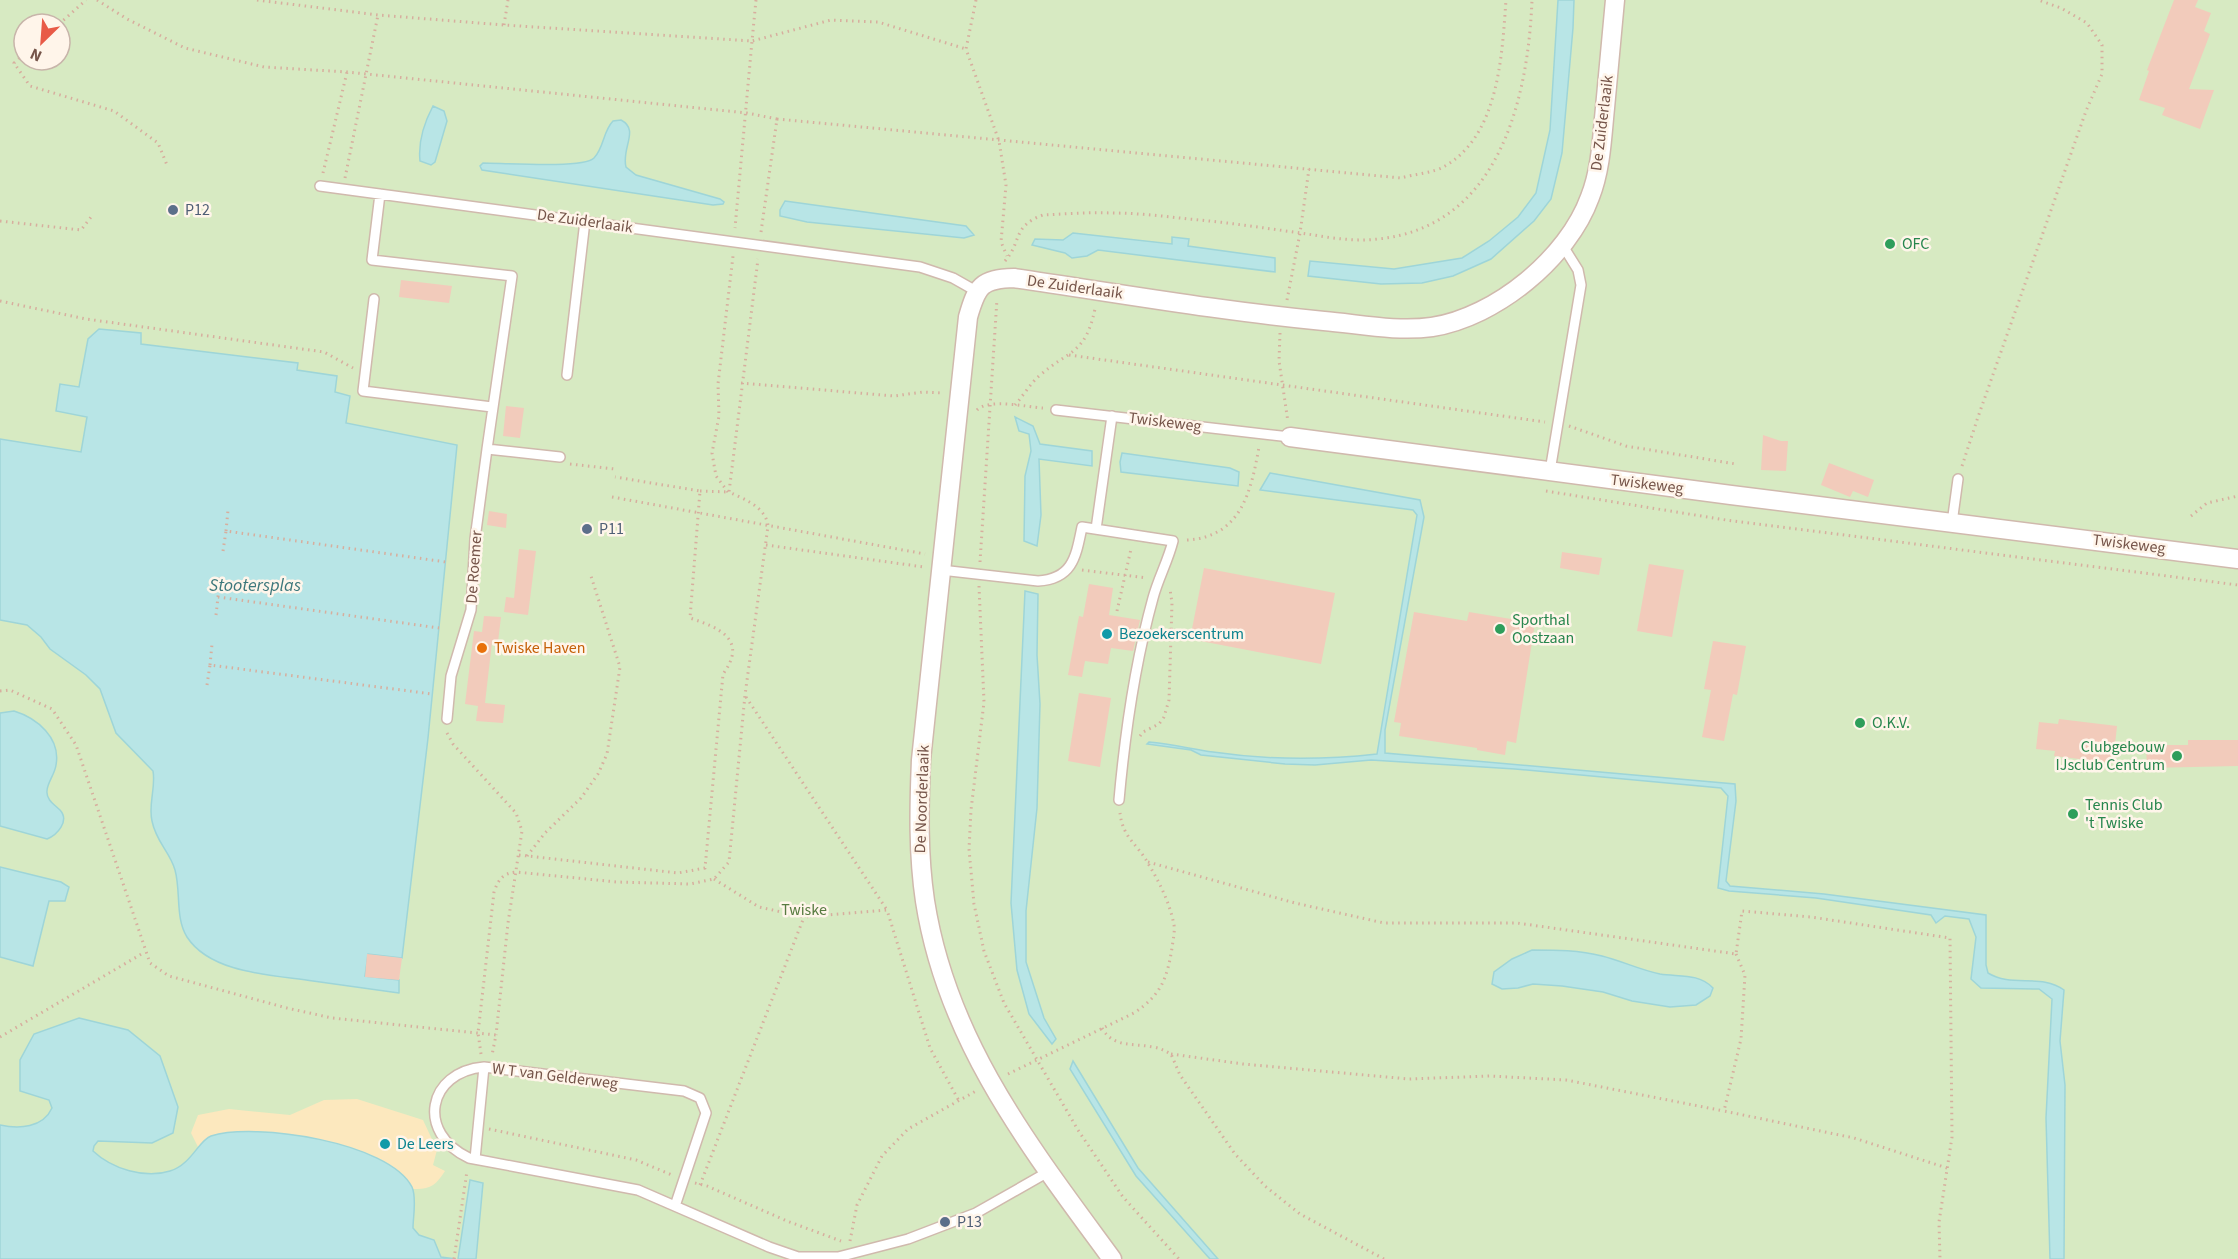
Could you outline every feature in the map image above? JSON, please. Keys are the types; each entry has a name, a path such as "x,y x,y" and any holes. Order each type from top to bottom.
{"street":[{"name":"De Zuiderlaaik","path":"976,291 992,279 1014,278 1283,317 1407,329 1433,327 1458,320 1486,308 1517,288 1563,246 1582,217 1591,196 1600,163 1615,0"},
{"name":"De Noorderlaaik","path":"976,291 968,316 921,760 920,859 925,900 932,937 946,987 960,1023 1014,1122 1112,1259"},
{"name":"Twiskeweg","path":"1290,437 2238,559"}],"lane":[{"name":"De Zuiderlaaik","path":"320,186 920,267 953,278 976,291"},
{"name":"De Roemer","path":"380,194 372,260 513,276 486,449 475,539 471,610 451,676 447,718"},
{"path":"567,375 585,221"},
{"path":"1550,471 1581,285 1578,270 1563,246"},
{"path":"374,299 363,391 492,407"},
{"name":"Twiskeweg","path":"1056,410 1290,437"},
{"path":"1096,529 1112,416"},
{"path":"486,449 559,460"},
{"path":"1952,523 1958,479"},
{"path":"942,563 1038,581 1051,580 1060,577 1069,568 1082,527 1173,541 1153,598 1138,668 1126,736 1119,800"},
{"path":"487,1067 461,1071 450,1078 441,1091 434,1111 439,1134 458,1153 472,1158 638,1190 769,1247 798,1257 838,1257 909,1239 976,1213 1048,1172"},
{"name":"W T van Gelderweg","path":"472,1158 487,1067 684,1091 700,1098 706,1113 675,1206"}],"path":[{"path":"72,12 86,0"},
{"path":"97,0 127,20 185,48 264,67 347,72 747,113 777,119 1401,178 1445,167 1472,143 1488,117 1502,52 1506,0"},
{"path":"257,0 378,15 752,41 831,20 878,22 966,49"},
{"path":"504,25 508,0"},
{"path":"487,1067 478,1033 494,892 501,877 516,872 617,882 690,884 714,879 729,862 745,695 768,526 764,514 754,505 729,492 716,476 712,453 719,416 718,384 747,113 756,0"},
{"path":"976,0 966,49 999,141 1006,185 1001,242 1008,257 1017,261"},
{"path":"1958,479 1989,383 2086,111 2102,74 2102,45 2087,23 2061,8 2038,0"},
{"path":"343,189 378,15"},
{"path":"20,72 30,86 114,111 158,142 167,165"},
{"path":"320,186 347,72"},
{"path":"729,492 741,383 777,119"},
{"path":"0,221 81,230 91,217"},
{"path":"1015,405 1038,376 1080,347 1091,327 1099,290"},
{"path":"0,301 86,319 324,352 364,374"},
{"path":"1070,355 1557,423 1581,429 1626,446 1736,464"},
{"path":"741,383 894,396 923,392 960,393 976,399 980,406 992,403 1056,410"},
{"path":"1173,541 1200,539 1221,532 1236,518 1253,480 1262,433"},
{"path":"559,460 615,469"},
{"path":"615,477 700,491 729,492"},
{"path":"519,855 678,873 705,868 723,675 733,656 731,641 717,627 690,618 700,491"},
{"name":"Twiskeweg","path":"1546,491 1726,520 2238,585"},
{"path":"2191,516 2207,503 2238,496"},
{"path":"612,497 768,526 942,563"},
{"path":"223,551 228,510"},
{"path":"225,531 446,562"},
{"path":"1117,611 1134,534"},
{"path":"765,545 942,563"},
{"path":"1069,568 1125,577 1159,579 1167,583 1172,591 1169,700 1164,717 1159,724 1143,732 1137,742"},
{"path":"527,856 545,833 580,798 598,774 607,754 620,667 590,573"},
{"path":"216,615 220,575"},
{"path":"218,597 439,628"},
{"path":"207,685 212,644"},
{"path":"210,665 432,694"},
{"path":"0,692 10,690 52,709 76,745 150,963 169,976 332,1018 495,1035"},
{"path":"478,1127 636,1160 708,1186 787,1221 849,1244 857,1205 882,1156 908,1129 959,1101 930,1048 887,910 745,695"},
{"path":"447,718 447,732 453,744 516,813 522,831 495,1035 487,1067"},
{"path":"1035,1060 1134,1013 1150,1002 1164,984 1175,927 1169,904 1148,862 1126,837 1121,822 1119,800"},
{"path":"1148,862 1295,903 1384,923 1517,923 1736,954"},
{"path":"714,879 759,907 804,917 887,910"},
{"path":"1724,1112 1741,1039 1745,975 1736,954 1742,911 1811,917 1950,938 1952,1137 1939,1222 1940,1259"},
{"path":"700,1185 804,917"},
{"path":"0,1037 145,952"},
{"path":"1102,1028 1107,1038 1119,1043 1156,1047 1171,1054 1243,1064 1409,1079 1490,1076 1566,1080 1854,1138 1947,1168"},
{"path":"1171,1054 1180,1075 1235,1154 1265,1186 1300,1214 1384,1259"},
{"path":"454,1259 472,1158"}],"green space":[{"name":"Twiske","path":"0,0 2238,0 2238,1259 0,1259"}],"sand":[{"name":"De Leers","path":"357,1099 423,1120 437,1150 433,1165 445,1171 439,1180 424,1189 413,1189 400,1173 384,1162 346,1147 302,1136 238,1131 203,1141 199,1149 191,1133 198,1115 229,1109 290,1115 324,1100"}],"water":[{"path":"1558,0 1574,0 1562,153 1551,199 1534,221 1491,259 1453,276 1422,283 1381,284 1308,276 1310,261 1394,269 1462,258 1489,241 1518,217 1536,193 1550,130"},
{"path":"433,106 444,111 447,121 435,162 431,165 420,161 420,147 422,133"},
{"path":"621,120 626,124 630,134 625,160 626,167 636,175 720,199 724,202 723,204 713,205 482,170 480,166 483,163 559,164 587,161 597,154 613,121"},
{"path":"785,201 966,226 974,235 964,238 807,222 780,216 780,210"},
{"path":"1073,233 1172,244 1172,237 1189,239 1188,246 1275,258 1275,272 1098,250 1087,256 1072,258 1065,253 1032,245 1035,239 1063,240"},
{"name":"Stootersplas","path":"99,329 141,333 141,344 298,363 297,370 337,376 335,392 350,396 346,423 457,445 428,738 402,958 368,954 365,976 399,980 399,993 244,971 211,959 198,949 183,930 175,870 152,821 153,771 116,733 100,689 86,675 50,649 41,637 27,625 0,620 0,439 81,452 87,417 56,411 60,384 79,387 88,339"},
{"path":"1015,417 1033,426 1040,444 1092,451 1092,466 1039,459 1041,515 1037,546 1024,541 1025,476 1031,451 1029,434 1019,431"},
{"path":"1122,453 1230,468 1239,472 1238,486 1121,472"},
{"path":"1270,473 1420,500 1424,517 1385,730 1385,753 1735,784 1736,801 1726,881 1730,886 1824,894 1986,915 1988,973 2007,980 2046,982 2064,990 2060,1041 2065,1085 2064,1259 2050,1259 2046,1118 2052,999 2039,989 1981,988 1971,979 1976,937 1969,919 1945,916 1936,923 1931,915 1816,898 1729,891 1718,888 1728,796 1721,788 1515,769 1371,760 1315,765 1285,764 1201,755 1191,750 1147,744 1149,742 1233,755 1274,758 1377,754 1417,515 1413,510 1260,490"},
{"path":"1025,591 1038,594 1037,655 1040,704 1037,808 1026,911 1026,962 1044,1018 1056,1039 1052,1044 1029,1014 1017,970 1011,903"},
{"path":"14,711 39,724 46,730 55,746 56,765 47,794 51,802 63,814 64,819 58,831 47,839 0,826 0,713"},
{"path":"0,867 61,882 69,887 65,901 49,901 33,966 0,957"},
{"path":"1532,950 1593,954 1660,974 1695,978 1713,988 1710,996 1696,1005 1670,1007 1632,1001 1603,992 1562,986 1533,984 1502,989 1492,984 1494,972 1512,959"},
{"path":"79,1018 128,1030 160,1056 178,1107 173,1133 152,1143 98,1141 93,1151 110,1163 140,1173 170,1171 184,1164 207,1138 231,1132 288,1134 350,1147 377,1158 399,1171 413,1191 415,1202 413,1228 419,1235 434,1240 441,1257 456,1259 0,1259 0,1125 30,1126 43,1120 52,1108 49,1100 20,1091 20,1060 34,1034"},
{"path":"1073,1061 1138,1168 1218,1259 1210,1259 1136,1176 1070,1069"},
{"path":"470,1180 483,1183 476,1259 458,1259"}],"building":[{"path":"2174,0 2198,0 2195,7 2211,13 2204,31 2210,34 2189,89 2214,90 2200,129 2162,115 2165,108 2139,100 2149,71 2147,70"},
{"path":"401,280 452,286 449,303 399,297"},
{"path":"506,406 524,408 520,438 503,436"},
{"path":"1763,435 1788,441 1786,471 1761,470"},
{"path":"1829,463 1874,480 1868,497 1853,491 1850,497 1821,485"},
{"path":"489,511 507,514 506,528 487,525"},
{"path":"519,549 536,551 528,615 504,612 506,597 514,598"},
{"path":"1562,552 1602,558 1599,575 1560,568"},
{"path":"1649,564 1684,570 1672,637 1637,631"},
{"path":"1204,568 1335,593 1321,664 1190,639"},
{"name":"Bezoekerscentrum","path":"1089,584 1113,588 1109,615 1140,620 1133,651 1111,648 1108,664 1085,661 1082,677 1068,675 1079,616 1083,617"},
{"path":"1414,612 1467,621 1469,612 1535,623 1516,743 1507,741 1505,755 1477,750 1477,748 1399,736 1401,723 1394,722"},
{"path":"484,616 501,617 498,642 492,642 485,703 505,705 503,723 476,721 478,706 465,704 474,631 482,632"},
{"path":"1713,641 1746,646 1737,695 1733,694 1724,741 1702,737 1711,690 1704,689"},
{"path":"1079,693 1111,698 1100,767 1068,761"},
{"path":"2059,719 2117,726 2113,763 2054,756 2055,751 2036,749 2039,722 2058,724"},
{"name":"Clubgebouw IJsclub Centrum","path":"2188,740 2238,740 2238,766 2147,768 2146,745 2188,745"},
{"path":"367,954 402,958 399,980 365,977"}],"place":[{"name":"P12","path":"173,210"},
{"name":"OFC","path":"1890,244"},
{"name":"P11","path":"587,529"},
{"name":"Sporthal Oostzaan","path":"1500,629"},
{"name":"Bezoekerscentrum","path":"1107,634"},
{"name":"Twiske Haven","path":"482,648"},
{"name":"O.K.V.","path":"1860,723"},
{"name":"Clubgebouw IJsclub Centrum","path":"2177,756"},
{"name":"Tennis Club 't Twiske","path":"2073,814"},
{"name":"De Leers","path":"385,1144"},
{"name":"P13","path":"945,1222"}]}
